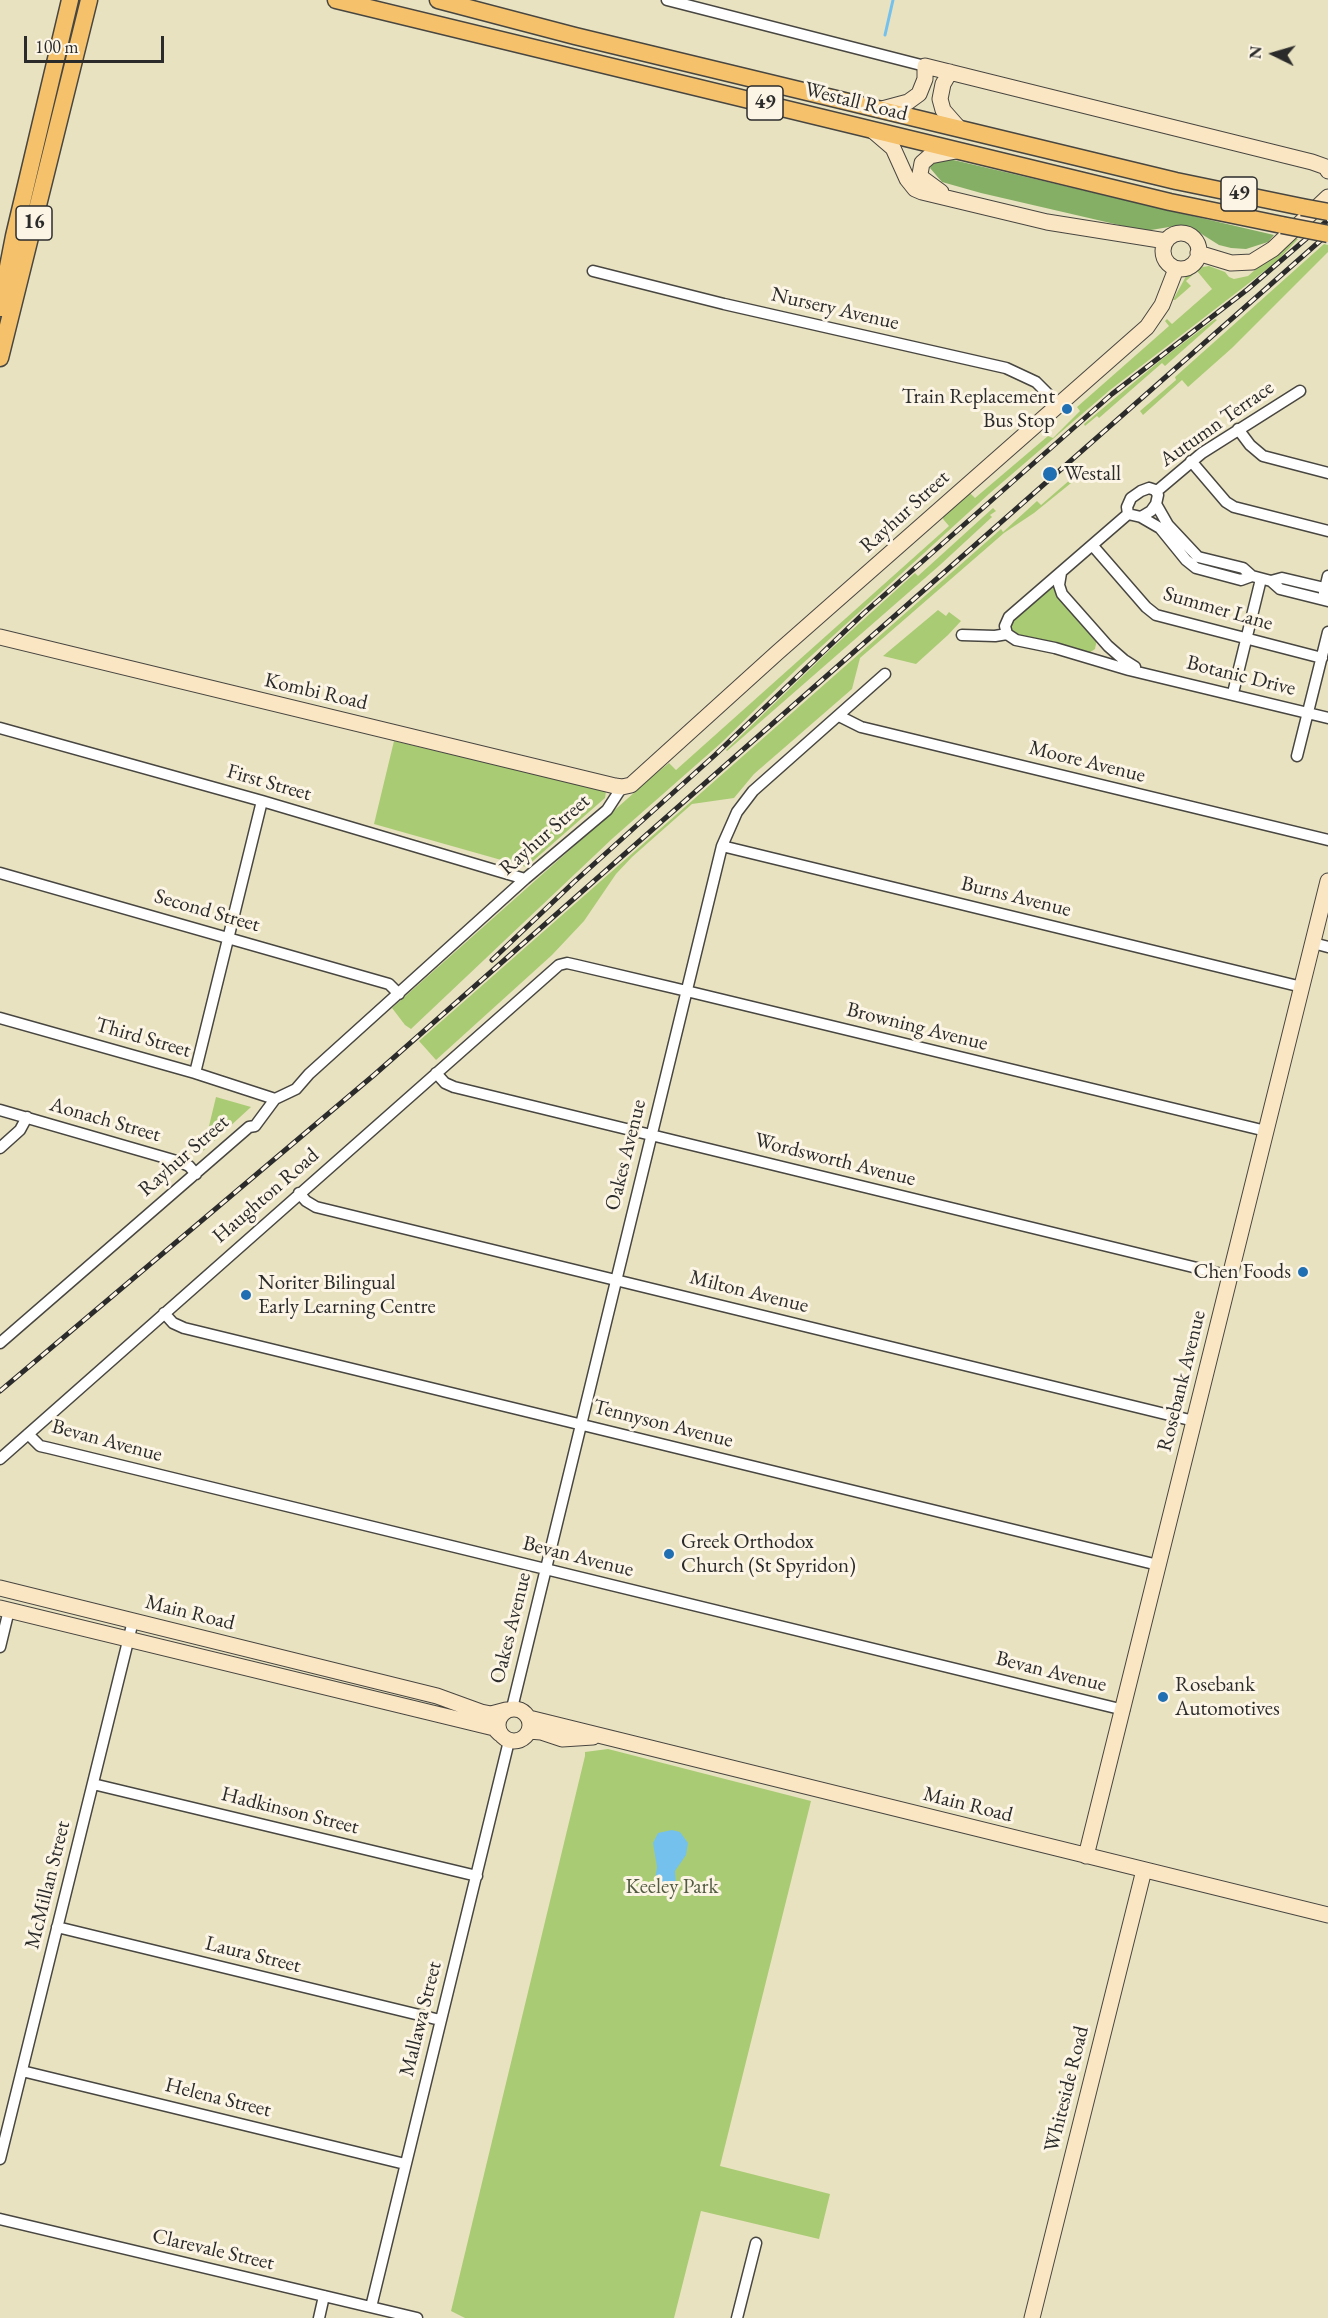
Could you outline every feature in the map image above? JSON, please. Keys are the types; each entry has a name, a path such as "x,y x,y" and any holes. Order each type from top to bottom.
{"main road":[{"name":"16","path":"0,358 89,0"},
{"name":"Westall Road","path":"336,0 1170,202 1328,234"},
{"name":"Westall Road","path":"438,0 575,36 1176,181 1328,212"},
{"name":"16","path":"0,308 18,219 70,1"},
{"path":"882,109 908,102 919,94 925,79 925,66 1288,158 1312,162 1326,167 1328,171"},
{"path":"950,72 943,84 940,99 943,110 958,127"},
{"path":"870,128 893,148 904,174 915,189 1047,222 1166,241"},
{"path":"958,199 932,187 922,178 920,169 921,163 930,156 959,150"},
{"path":"1198,253 1231,263 1252,262 1273,249 1328,197"},
{"path":"1175,234 1187,234 1196,241 1198,253 1191,266 1176,269 1171,266 1164,257 1166,241 1175,234"},
{"name":"Rayhur Street","path":"622,787 631,785 639,779 778,652 1147,327 1162,305 1176,269"},
{"name":"Kombi Road","path":"0,637 622,787"},
{"name":"Rosebank Avenue","path":"1086,1856 1302,987 1320,945 1328,881"},
{"name":"Main Road","path":"0,1588 437,1696 481,1712 490,1713 509,1709"},
{"path":"58,1622 62,1604"},
{"name":"Main Road","path":"5,1609 494,1728 505,1738"},
{"path":"304,1682 309,1664"},
{"path":"509,1709 522,1710 529,1724 520,1740 505,1738 497,1724 498,1718 509,1709"},
{"name":"Main Road","path":"529,1724 541,1732 562,1739 599,1736 1328,1915"},
{"name":"Whiteside Road","path":"1032,2318 1144,1870"}],"street":[{"path":"667,0 925,66"},
{"name":"Nursery Avenue","path":"593,272 1006,368 1036,382 1058,405"},
{"name":"Autumn Terrace","path":"1157,491 1191,461 1300,391"},
{"path":"1238,429 1263,456 1328,473"},
{"path":"1191,461 1226,502 1234,507 1328,531"},
{"path":"1007,634 1005,626 1009,617 1094,546 1128,514 1129,502 1136,494 1145,489 1157,491 1156,504 1151,511 1141,517"},
{"path":"1156,504 1168,525 1198,557 1243,568 1280,589 1326,594 1328,576"},
{"path":"1128,514 1132,517 1141,517 1160,528 1186,560 1196,568 1241,580 1261,579"},
{"name":"Summer Lane","path":"1094,546 1146,607 1156,615 1322,658"},
{"name":"Botanic Drive","path":"1061,573 1059,585 1061,592 1101,638 1124,660 1145,672"},
{"path":"1233,693 1261,579"},
{"path":"1297,756 1328,632"},
{"name":"Botanic Drive","path":"962,635 1007,634 1016,640 1328,718"},
{"path":"1090,658 1098,651 1101,638"},
{"name":"Oakes Avenue","path":"509,1709 546,1569 722,846 737,812 753,791 885,674"},
{"name":"Moore Avenue","path":"839,716 861,727 1328,840"},
{"name":"First Street","path":"0,728 262,801 525,879"},
{"name":"Rayhur Street","path":"0,1343 249,1127 255,1126 275,1099 296,1089 309,1074 525,879 607,810 622,787"},
{"path":"195,1073 262,801"},
{"name":"Burns Avenue","path":"722,846 1302,987"},
{"name":"Second Street","path":"0,873 389,984 399,994"},
{"name":"Browning Avenue","path":"559,965 567,963 576,965 1266,1131"},
{"name":"Haughton Road","path":"0,1459 559,965"},
{"name":"Third Street","path":"0,1018 195,1073 275,1099"},
{"name":"Wordsworth Avenue","path":"436,1073 445,1083 454,1087 1230,1276"},
{"name":"Aonach Street","path":"0,1110 180,1162 189,1166 196,1174"},
{"path":"0,1148 20,1130 27,1117"},
{"name":"Milton Avenue","path":"299,1193 316,1207 1194,1421"},
{"name":"Tennyson Avenue","path":"164,1313 174,1323 184,1328 1158,1565"},
{"name":"Bevan Avenue","path":"28,1434 40,1446 49,1449 1124,1710"},
{"path":"0,1647 5,1609"},
{"name":"McMillan Street","path":"0,2159 133,1621"},
{"name":"Mallawa Street","path":"371,2307 477,1876 505,1738"},
{"name":"Hadkinson Street","path":"93,1784 477,1876"},
{"name":"Laura Street","path":"57,1927 440,2020"},
{"name":"Helena Street","path":"22,2071 405,2164"},
{"name":"Clarevale Street","path":"0,2219 417,2318"},
{"path":"737,2318 756,2242"},
{"path":"319,2318 324,2296"}],"green space":[{"path":"945,158 1274,235 1268,242 1246,249 1231,248 1219,245 1192,228 1175,226 1145,231 981,193 942,182 930,168 933,161"},
{"path":"1292,238 1298,239 1275,263 1110,390 990,493 800,666 721,743 613,838 411,1029 405,1025 392,1008 654,775 669,763 676,770 949,526 943,519 944,513 968,491 975,498 1048,436 1053,438 1080,411 1077,407 1169,326 1165,321 1167,319 1172,324 1212,289 1197,271 1186,281 1191,286 1173,300 1190,269 1209,266 1225,272 1234,279 1248,276"},
{"path":"1324,244 1328,245 1328,252 1232,348 1188,387 1182,380 1143,415 1140,411 1176,380 1175,377"},
{"path":"1215,319 1217,320 1165,366 1162,363 1099,418 1097,416 1085,426 1084,424 1162,359"},
{"path":"1079,472 1081,475 1034,513 1004,533 860,658 852,689 754,774 734,798 692,804 632,857 616,874 584,921 552,955 436,1060 419,1041 1001,529 1003,532 1037,501 1041,505"},
{"path":"993,508 996,511 990,515 992,517 940,565 726,750 831,649 915,573 918,576"},
{"path":"1052,581 1097,639 1095,649 1089,653 1016,638 1008,626 1008,623"},
{"path":"938,610 946,616 949,612 961,621 916,664 883,656"},
{"path":"394,741 606,791 605,798 526,867 374,824"},
{"path":"216,1097 251,1107 203,1151"},
{"name":"Keeley Park","path":"608,1749 811,1801 720,2166 830,2194 819,2239 701,2211 674,2318 465,2318 451,2311 585,1752"}],"water":[{"path":"672,1830 680,1832 688,1843 686,1855 675,1871 676,1886 669,1891 659,1886 655,1880 657,1867 653,1843 658,1833"}],"waterway":[{"path":"885,35 893,0"}],"railway":[{"path":"492,960 574,882 715,755 864,613 1112,394 1248,289 1328,220"},
{"path":"0,1391 374,1075 1328,234"}],"place":[{"name":"Train Replacement Bus Stop","path":"1067,409"},
{"name":"Westall","path":"1050,474"},
{"name":"Chen Foods","path":"1303,1272"},
{"name":"Noriter Bilingual Early Learning Centre","path":"246,1295"},
{"name":"Greek Orthodox Church (St Spyridon)","path":"669,1554"},
{"name":"Rosebank Automotives","path":"1163,1697"}]}
